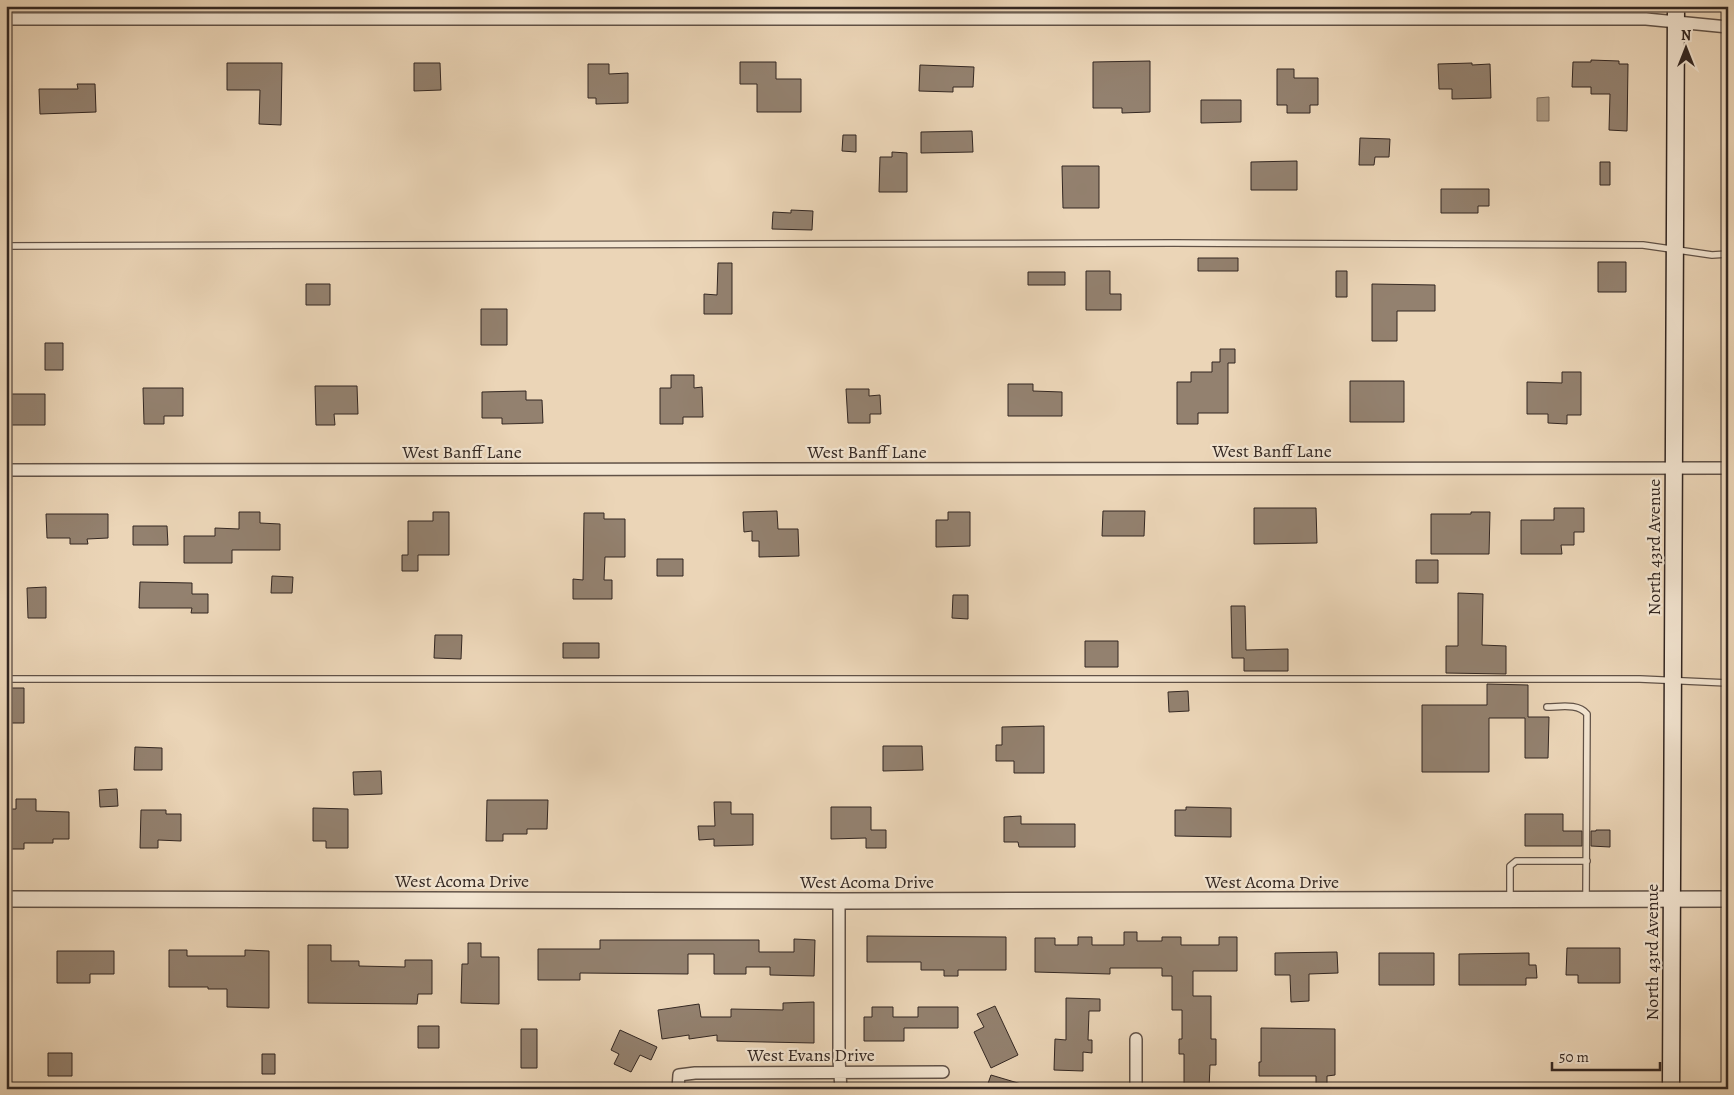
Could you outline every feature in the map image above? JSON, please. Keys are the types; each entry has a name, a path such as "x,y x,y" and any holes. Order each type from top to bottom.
{"main road":[{"name":"North 43rd Avenue","path":"1671,1089 1676,14"}],"street":[{"path":"819,18 820,6"},
{"path":"6,19 1646,19 1676,14 1728,27"},
{"name":"West Banff Lane","path":"6,470 1728,468"},
{"name":"West Acoma Drive","path":"6,899 839,901 1728,899"},
{"path":"839,901 839,1073 841,1089"},
{"path":"1136,1039 1136,1089"},
{"name":"West Evans Drive","path":"678,1089 680,1076 695,1073 943,1072"}],"lane":[{"path":"6,246 1174,243 1643,245 1674,250 1728,254"},
{"path":"6,679 1640,679 1728,683"},
{"path":"1547,707 1576,707 1584,710 1587,714 1586,900"},
{"path":"1510,900 1510,866 1516,860 1586,861"}],"shaded area":[{"path":"1549,97 1549,121 1537,121 1537,98"}],"building":[{"path":"1591,60 1619,61 1619,64 1628,64 1627,131 1609,130 1610,94 1591,94 1591,87 1572,87 1573,62 1591,62"},
{"path":"1150,61 1150,112 1122,113 1122,108 1093,108 1093,62"},
{"path":"740,62 776,62 776,79 801,79 801,112 757,112 757,84 740,84"},
{"path":"227,63 282,63 281,125 259,124 260,90 227,90"},
{"path":"414,63 440,63 441,90 414,91"},
{"path":"1472,63 1472,65 1490,64 1491,98 1452,99 1452,89 1439,89 1438,64"},
{"path":"588,64 609,64 609,74 628,73 628,103 596,104 596,98 588,98"},
{"path":"920,65 974,67 973,87 953,87 953,92 919,91"},
{"path":"1277,69 1294,69 1294,78 1318,78 1318,105 1310,105 1310,113 1287,113 1287,105 1277,105"},
{"path":"77,84 95,84 96,112 40,114 39,89 78,89"},
{"path":"1201,100 1241,100 1241,122 1201,123"},
{"path":"972,131 973,152 921,153 921,132"},
{"path":"843,135 856,135 856,152 842,151"},
{"path":"1360,138 1390,139 1389,157 1375,157 1374,165 1359,165"},
{"path":"892,152 907,153 907,192 879,192 880,157 892,157"},
{"path":"1297,161 1297,190 1251,190 1251,162"},
{"path":"1600,162 1610,162 1610,185 1600,185"},
{"path":"1062,166 1099,166 1099,208 1063,208"},
{"path":"1441,189 1489,189 1489,206 1478,206 1478,213 1441,213"},
{"path":"791,210 813,211 812,230 772,229 773,212 791,213"},
{"path":"1198,258 1238,258 1238,271 1198,271"},
{"path":"1598,262 1626,262 1626,292 1598,292"},
{"path":"718,263 732,263 732,314 704,314 704,294 717,295"},
{"path":"1086,271 1110,271 1110,294 1121,294 1121,310 1086,310"},
{"path":"1336,271 1347,271 1347,297 1336,297"},
{"path":"1028,272 1065,272 1065,285 1028,285"},
{"path":"306,284 330,284 330,305 306,305"},
{"path":"1372,284 1435,285 1435,311 1397,311 1397,341 1372,341"},
{"path":"481,309 507,309 507,345 481,345"},
{"path":"45,343 63,343 63,370 45,370"},
{"path":"1220,349 1235,349 1235,363 1228,363 1228,413 1198,413 1198,424 1177,424 1177,382 1191,382 1191,372 1212,372 1212,362 1220,362"},
{"path":"1562,372 1581,372 1581,415 1567,415 1567,424 1548,423 1548,414 1527,414 1527,382 1562,383"},
{"path":"671,375 694,375 694,388 702,387 703,417 683,417 683,424 660,424 660,388 671,388"},
{"path":"1350,381 1404,381 1404,422 1350,422"},
{"path":"1008,384 1033,384 1033,391 1062,392 1062,416 1008,416"},
{"path":"315,386 357,386 358,414 334,414 335,425 316,425"},
{"path":"143,388 183,388 183,416 164,416 164,424 144,424"},
{"path":"846,389 869,389 869,396 880,395 881,414 870,414 870,423 848,423"},
{"path":"526,391 526,400 542,400 543,423 502,424 502,418 482,418 482,392"},
{"path":"6,394 45,394 45,425 9,425 9,415 6,415"},
{"path":"1254,508 1316,508 1317,543 1254,544"},
{"path":"1554,508 1584,508 1584,532 1574,532 1574,545 1561,545 1562,554 1521,554 1521,520 1554,520"},
{"path":"777,511 778,529 798,529 799,556 759,557 759,541 752,541 752,531 744,532 743,512"},
{"path":"1103,511 1145,511 1144,536 1102,536"},
{"path":"239,512 260,512 260,523 280,524 280,550 232,550 232,563 184,563 184,536 215,536 215,528 239,529"},
{"path":"433,512 449,512 449,555 418,555 418,571 402,571 402,555 408,555 408,521 433,521"},
{"path":"948,512 970,512 970,546 936,547 936,520 948,520"},
{"path":"1471,512 1490,512 1489,554 1431,554 1431,514 1471,514"},
{"path":"584,513 604,513 604,519 625,519 625,557 605,557 604,580 612,580 612,599 573,599 573,579 583,580"},
{"path":"46,514 108,514 108,538 87,539 88,544 70,544 70,538 47,538"},
{"path":"133,526 167,526 168,545 133,545"},
{"path":"657,559 683,559 683,576 657,576"},
{"path":"1416,560 1438,560 1438,583 1416,583"},
{"path":"272,576 293,577 292,593 271,593"},
{"path":"140,582 192,583 192,594 208,594 208,613 191,613 192,608 139,608"},
{"path":"46,587 46,618 28,618 27,588"},
{"path":"1458,593 1483,594 1482,645 1506,646 1506,674 1446,673 1446,646 1458,646"},
{"path":"953,595 968,595 968,619 952,618"},
{"path":"1231,606 1245,606 1246,650 1288,649 1288,671 1244,671 1244,658 1232,658"},
{"path":"435,635 462,635 461,659 434,658"},
{"path":"1085,641 1118,641 1118,667 1085,667"},
{"path":"563,643 599,643 599,658 563,658"},
{"path":"1487,684 1528,685 1528,717 1549,717 1548,758 1525,758 1525,718 1489,718 1489,772 1422,772 1422,705 1487,705"},
{"path":"6,688 24,688 24,723 6,723"},
{"path":"1188,691 1189,711 1169,712 1168,692"},
{"path":"1044,726 1044,773 1014,773 1014,761 996,761 996,745 1002,745 1002,727"},
{"path":"883,746 922,746 923,770 883,771"},
{"path":"135,747 162,748 162,770 134,770"},
{"path":"381,771 382,794 354,795 353,772"},
{"path":"117,789 118,806 100,807 99,790"},
{"path":"16,799 36,799 36,811 69,812 69,839 53,839 53,843 24,843 24,849 6,849 6,809 16,809"},
{"path":"487,800 548,800 547,829 527,829 527,834 503,834 503,841 486,841"},
{"path":"714,802 731,802 731,814 753,814 753,845 714,846 714,839 699,840 698,826 715,826"},
{"path":"831,807 871,807 871,830 886,830 886,848 866,848 866,838 831,839"},
{"path":"1186,807 1231,808 1231,837 1175,836 1175,810 1186,810"},
{"path":"313,808 348,809 348,848 326,848 326,841 313,841"},
{"path":"141,810 166,810 166,814 181,814 181,841 158,840 158,848 140,848"},
{"path":"1525,814 1563,814 1563,831 1582,831 1582,846 1525,846"},
{"path":"1021,816 1021,824 1075,824 1075,847 1019,847 1018,842 1004,842 1004,817"},
{"path":"1610,830 1610,847 1591,846 1591,831"},
{"path":"1124,932 1137,932 1137,941 1162,941 1162,937 1181,937 1181,945 1219,945 1219,937 1237,937 1237,971 1193,971 1193,996 1211,996 1211,1039 1216,1039 1216,1065 1210,1065 1209,1089 1184,1089 1184,1054 1179,1054 1179,1039 1182,1039 1182,1010 1172,1010 1172,976 1162,976 1162,968 1110,968 1110,974 1035,972 1035,938 1055,938 1055,945 1078,945 1078,937 1092,937 1092,945 1124,945"},
{"path":"867,936 1006,937 1006,970 958,970 958,976 944,976 944,970 921,970 921,962 867,962"},
{"path":"794,939 815,940 814,976 770,975 770,967 746,967 746,974 714,974 714,954 688,954 688,974 580,973 580,980 538,980 538,949 600,949 600,940 759,940 759,952 794,952"},
{"path":"468,943 481,943 481,957 499,957 499,1004 461,1003 462,964 468,964"},
{"path":"308,945 331,945 331,961 359,961 359,966 405,967 405,960 432,960 432,994 418,994 417,1004 308,1003"},
{"path":"1567,948 1620,948 1620,983 1578,983 1578,975 1566,975"},
{"path":"169,950 187,950 187,956 245,956 245,950 269,951 269,1008 227,1007 227,989 169,987"},
{"path":"57,951 114,951 114,974 90,974 90,983 57,983"},
{"path":"1337,952 1338,973 1309,974 1309,1001 1291,1002 1290,975 1275,975 1275,953"},
{"path":"1379,953 1434,953 1434,985 1379,985"},
{"path":"1529,953 1529,965 1536,965 1537,978 1526,978 1526,985 1459,985 1459,954"},
{"path":"1066,998 1100,999 1100,1011 1089,1011 1088,1040 1092,1040 1092,1053 1083,1052 1083,1071 1054,1070 1055,1039 1066,1040"},
{"path":"814,1002 814,1043 717,1041 717,1035 689,1039 689,1035 662,1039 658,1010 699,1004 701,1017 731,1017 731,1009 783,1010 783,1003"},
{"path":"995,1006 1018,1055 991,1068 974,1032 984,1027 977,1014"},
{"path":"872,1007 893,1007 893,1017 918,1017 918,1007 958,1007 958,1028 904,1028 904,1041 864,1041 864,1017 872,1017"},
{"path":"418,1026 439,1026 439,1048 418,1048"},
{"path":"1261,1028 1335,1029 1335,1075 1327,1076 1327,1089 1316,1089 1316,1076 1259,1076"},
{"path":"521,1029 537,1029 537,1068 521,1068"},
{"path":"620,1030 657,1047 651,1060 640,1055 631,1072 614,1064 619,1054 611,1050"},
{"path":"48,1053 72,1053 72,1076 48,1076"},
{"path":"262,1054 275,1054 275,1074 262,1074"},
{"path":"991,1075 1028,1086 1027,1089 986,1089"}]}
